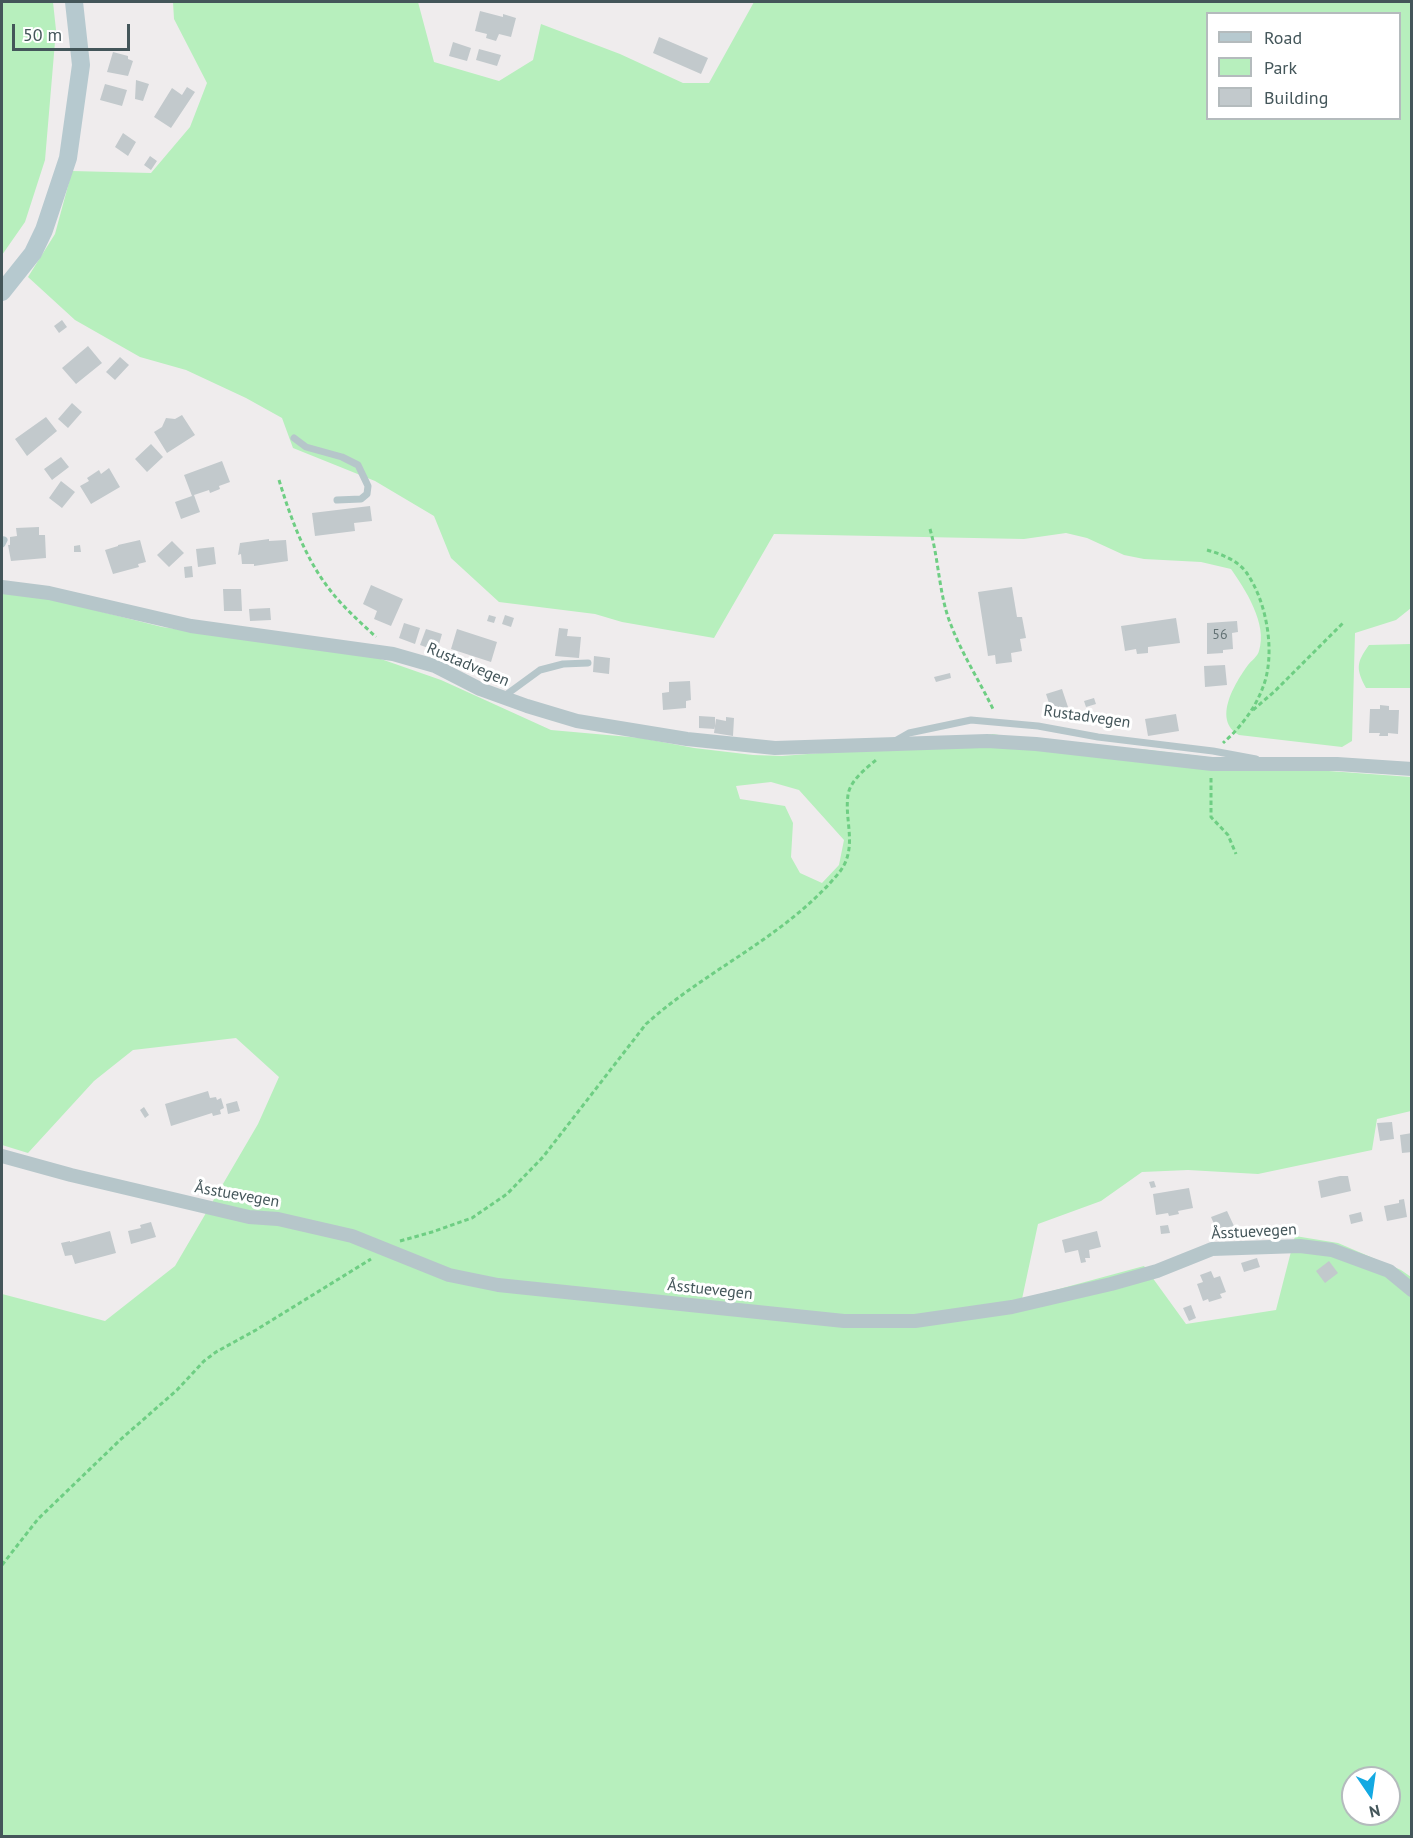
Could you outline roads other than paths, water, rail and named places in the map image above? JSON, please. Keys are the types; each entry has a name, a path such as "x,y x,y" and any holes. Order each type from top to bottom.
{"main road":[{"path":"2,292 33,253 44,230 68,158 81,65 74,2"}],"street":[{"name":"Rustadvegen","path":"2,587 49,593 191,626 393,654 435,666 480,689 577,720 687,739 775,748 987,741 1284,764 1337,764 1412,769"},
{"name":"Åsstuevegen","path":"2,1156 70,1175 249,1217 278,1219 314,1226 381,1246 449,1275 498,1285 844,1321 915,1321 1012,1307 1157,1271 1212,1249 1300,1246 1332,1250 1389,1270 1412,1290"}],"lane":[{"path":"294,438 306,447 342,457 358,465 368,486 367,494 361,499 337,500"},
{"path":"503,697 540,670 562,664 588,663"},
{"name":"Rustadvegen","path":"887,745 909,733 971,720 1038,726 1213,757"}]}
